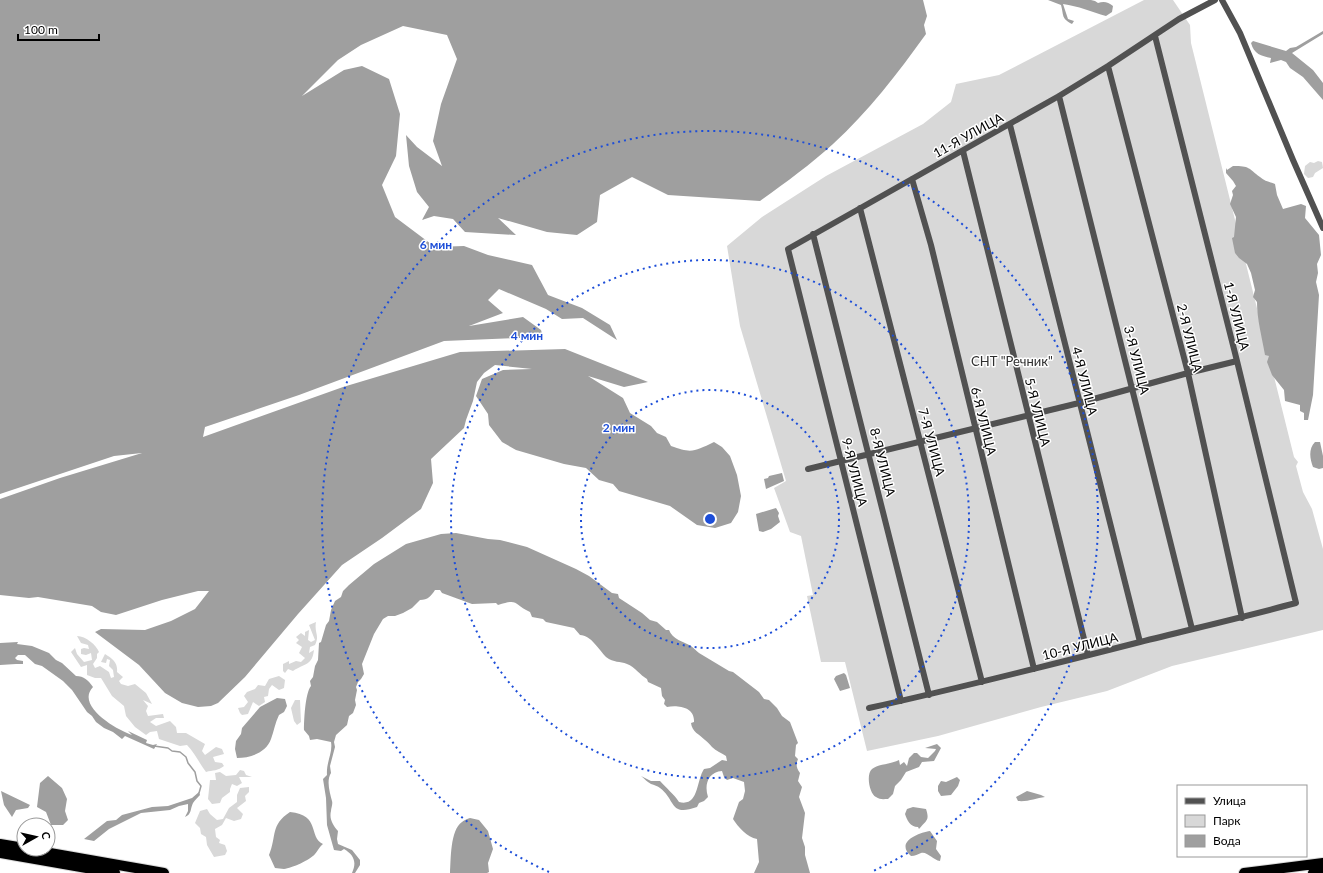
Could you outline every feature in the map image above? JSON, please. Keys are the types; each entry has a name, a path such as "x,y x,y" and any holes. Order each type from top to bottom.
{"highway":[{"path":"0,844 16,847"},
{"path":"0,853 115,873"},
{"path":"56,854 164,873"},
{"path":"1244,873 1323,863"},
{"path":"1313,873 1323,872"}],"street":[{"name":"11-Я УЛИЦА","path":"788,249 1010,125 1108,66 1179,19 1215,0"},
{"path":"1222,0 1240,33 1323,228"},
{"name":"1-Я УЛИЦА","path":"1155,36 1296,603"},
{"name":"2-Я УЛИЦА","path":"1108,66 1188,373 1242,618"},
{"name":"3-Я УЛИЦА","path":"1059,96 1192,629"},
{"name":"4-Я УЛИЦА","path":"1010,125 1140,642"},
{"name":"5-Я УЛИЦА","path":"962,151 1027,416 1088,655"},
{"name":"6-Я УЛИЦА","path":"912,180 931,246 974,429 1034,669"},
{"name":"7-Я УЛИЦА","path":"860,208 982,682"},
{"name":"8-Я УЛИЦА","path":"813,234 870,454 929,695"},
{"name":"9-Я УЛИЦА","path":"788,249 900,701"},
{"path":"808,469 1027,416 1133,389 1188,373 1237,362"},
{"name":"10-Я УЛИЦА","path":"869,708 982,682 1192,629 1242,618 1296,603"}],"green space":[{"name":"СНТ \"Речник\"","path":"1144,0 1173,0 1190,25 1191,43 1294,457 1298,462 1296,466 1303,492 1312,509 1323,549 1323,630 1172,666 1107,691 1041,707 938,736 867,751 845,662 821,662 807,596 813,595 801,536 790,532 774,488 786,481 740,326 727,246 762,217 826,176 923,124 951,102 956,84 999,75"},
{"path":"1318,161 1322,162 1323,168 1315,173 1313,177 1308,178 1304,174 1305,166 1310,162 1314,163"},
{"path":"316,622 316,642 315,645 310,647 309,653 314,650 312,659 307,664 293,671 288,669 285,673 283,671 283,664 289,661 289,664 296,661 301,662 305,658 299,653 302,647 296,643 299,640 296,637 301,633 305,636 305,632 309,630 308,640 311,642 315,640 309,625"},
{"path":"77,636 87,639 98,649 99,652 97,654 97,658 93,664 95,668 100,666 109,672 111,678 114,677 113,670 109,666 110,660 107,659 106,663 101,662 105,654 114,662 117,666 117,672 123,677 119,681 121,684 128,686 135,684 146,693 152,704 143,700 148,706 146,711 148,716 163,714 164,718 156,718 150,722 156,726 170,721 176,727 177,733 186,733 205,744 202,751 205,755 216,747 222,749 224,754 213,757 215,762 222,763 224,766 218,770 206,772 187,745 180,746 159,739 157,731 150,732 146,735 135,727 126,716 124,706 112,696 101,678 95,678 87,675 87,665 81,667 71,652 75,648 77,654 84,662 92,660 91,653 86,655 81,654 81,649 89,649 88,645 81,643"},
{"path":"279,676 285,680 284,688 279,690 272,685 269,689 268,696 264,697 265,702 259,706 253,702 248,714 242,715 240,713 238,708 244,707 248,702 244,696 247,692 255,689 258,685 265,686 269,679"},
{"path":"295,700 300,700 301,722 297,725 294,721 291,708"},
{"path":"240,770 244,771 246,775 252,777 239,777 242,783 237,786 232,784 230,792 222,798 220,803 212,804 208,799 210,780 216,780 215,773 220,772 226,776 236,775"},
{"path":"249,787 249,792 245,796 246,801 237,808 243,814 241,819 234,821 226,818 222,825 215,829 216,837 220,840 219,843 225,845 227,851 225,855 214,857 207,845 206,837 201,834 200,828 195,823 200,811 207,809 217,820 223,819 229,808 237,802 237,795 240,788"}],"water":[{"path":"0,0 923,0 927,16 924,25 926,34 893,78 858,119 833,144 788,181 760,201 668,195 632,177 600,195 597,222 577,235 547,232 498,218 516,235 465,232 453,219 434,216 422,220 429,207 417,192 409,166 406,135 417,147 442,166 433,141 441,104 457,59 447,35 403,26 361,45 338,60 302,96 344,70 362,66 389,79 400,114 396,156 382,185 395,217 435,247 464,246 488,255 532,265 548,295 582,308 610,325 617,340 583,318 562,319 546,309 499,289 488,300 503,313 469,326 523,317 541,330 543,337 444,341 299,395 205,427 203,437 343,387 460,352 565,349 648,382 624,387 588,376 623,398 630,413 651,426 657,433 666,437 671,446 689,451 702,448 714,442 722,447 730,456 737,475 741,496 738,512 731,523 715,528 697,525 670,506 619,491 613,484 599,480 586,468 564,464 516,450 502,442 489,425 488,414 476,396 482,379 503,370 532,369 495,365 484,373 477,382 473,401 464,428 431,459 433,483 421,509 342,565 245,677 218,703 211,706 198,707 182,703 165,693 139,665 95,632 101,629 145,630 171,621 195,609 209,591 198,591 162,600 116,615 101,612 92,606 38,597 29,598 0,595 0,499 60,478 142,453 114,456 0,494"},
{"path":"1048,0 1091,0 1098,3 1106,2 1113,6 1112,12 1106,16 1063,4 1068,19 1074,21 1072,24 1064,18 1061,5"},
{"path":"1323,31 1323,34 1292,53 1313,70 1323,83 1323,100 1303,77 1290,68 1286,62 1281,60 1270,63 1271,58 1258,54 1252,47 1251,43 1253,41 1286,51 1290,48 1296,47"},
{"path":"1233,166 1243,166 1248,168 1263,180 1275,184 1277,195 1283,209 1301,204 1306,206 1305,218 1319,235 1321,255 1317,264 1318,273 1316,282 1319,295 1313,395 1308,420 1304,420 1304,413 1300,411 1300,405 1285,401 1284,390 1272,375 1267,362 1269,356 1265,355 1257,302 1253,297 1255,290 1251,273 1247,264 1235,253 1232,238 1234,237 1236,217 1230,204 1233,195 1232,191 1236,186 1226,173 1226,168 1227,170"},
{"path":"1315,442 1320,442 1323,456 1323,468 1319,469 1313,467 1310,457 1311,448"},
{"path":"782,473 784,481 766,489 764,479 768,478 769,476"},
{"path":"776,508 779,513 778,516 780,522 771,529 763,532 759,531 756,514"},
{"path":"456,533 500,540 527,547 576,569 589,576 612,593 618,594 619,598 650,620 657,622 666,630 669,630 675,638 733,672 759,692 764,699 769,700 782,716 790,722 798,743 796,745 795,756 798,759 797,766 800,773 798,781 802,787 799,797 805,813 802,838 810,873 754,873 759,862 757,839 743,831 733,819 739,802 743,799 745,791 744,782 733,778 727,780 722,771 717,772 708,780 708,797 699,803 697,807 682,810 677,809 674,806 659,787 650,783 641,776 651,781 660,781 679,802 685,803 694,797 704,769 710,768 722,760 727,761 726,756 694,731 691,723 694,722 694,717 689,710 676,706 667,707 664,704 665,700 662,696 661,688 648,682 647,679 630,665 606,657 588,637 580,635 574,628 546,622 543,619 532,617 530,612 513,602 498,605 496,603 472,604 442,593 440,590 435,590 429,597 420,600 412,608 403,613 395,616 388,616 383,619 374,634 362,664 364,674 356,687 356,705 353,713 349,716 347,725 336,735 329,780 332,802 331,819 338,831 338,844 352,850 360,860 360,865 355,873 352,873 354,869 354,859 344,849 341,851 334,850 327,825 326,798 323,779 327,775 331,742 317,739 310,740 309,736 304,730 307,695 311,686 310,681 313,677 318,660 319,643 321,642 326,625 329,621 331,610 335,601 341,597 343,591 349,585 374,564 406,544 441,534"},
{"path":"18,642 17,644 32,646 49,653 76,676 86,679 93,687 89,694 89,702 93,709 108,723 117,728 132,735 128,731 147,740 146,743 153,745 157,744 154,749 125,736 122,739 113,732 104,728 87,712 72,690 63,681 42,666 35,664 25,655 18,655 15,658 23,661 23,664 0,665 0,643"},
{"path":"844,673 850,688 840,691 834,679 836,676"},
{"path":"277,698 285,699 287,706 276,721 269,744 257,754 237,758 235,749 236,741 241,734 242,728 260,707"},
{"path":"937,744 941,748 934,761 922,762 919,767 906,772 895,786 893,794 888,799 879,799 874,795 869,783 869,775 872,769 899,760 900,765 904,762 907,766 909,758 914,753 917,753 921,757 928,758 936,749 925,748"},
{"path":"48,776 62,788 67,799 65,811 68,820 63,825 56,825 56,817 48,817 46,812 37,807 40,783"},
{"path":"957,777 960,780 958,786 951,795 941,796 938,791 938,786 941,781 946,782"},
{"path":"1,791 30,805 28,808 16,810 12,817 4,805"},
{"path":"1027,791 1045,797 1018,801 1016,797"},
{"path":"199,792 200,795 193,803 189,814 185,817 188,811 188,804 170,810 141,813 109,829 94,841 84,839 107,821 116,820 122,815 152,807 168,806 192,798"},
{"path":"913,807 926,809 928,816 927,820 919,829 918,827 915,827 909,823 905,814 907,809"},
{"path":"290,812 306,817 319,841 323,844 313,856 301,863 284,869 275,868 269,855 275,831 279,822"},
{"path":"470,818 479,820 488,831 493,849 488,863 489,872 450,873 452,846 455,832 462,822"},
{"path":"930,831 937,841 936,849 941,856 940,861 928,854 923,853 911,856 907,851 907,842 910,839 914,836"}],"waterway":[{"path":"154,746 180,752 186,757 188,763 195,772 197,781 201,786 199,793"}]}
